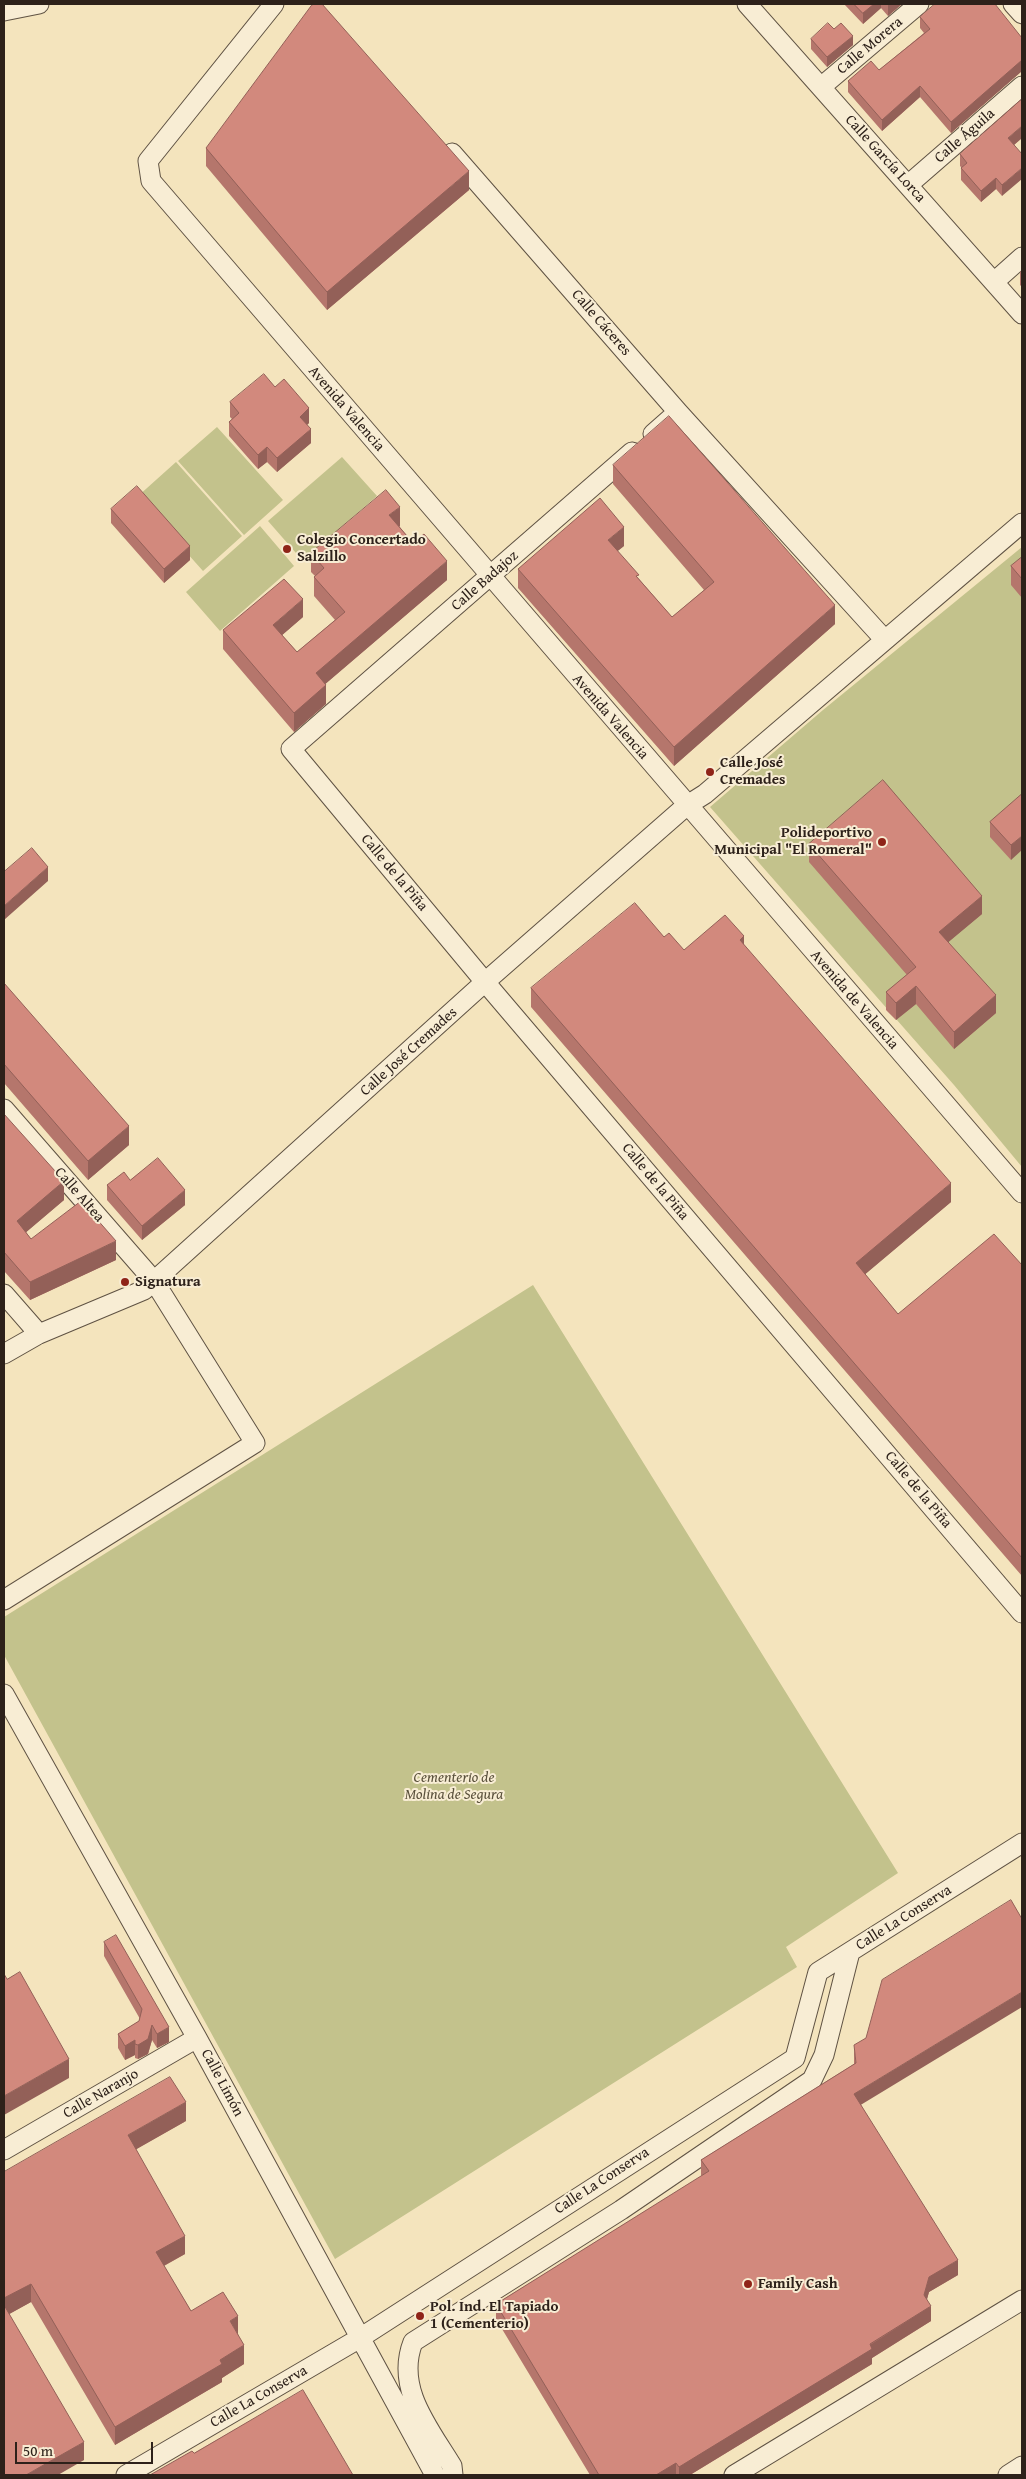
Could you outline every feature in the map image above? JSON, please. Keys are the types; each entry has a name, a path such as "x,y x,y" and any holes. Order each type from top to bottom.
{"street":[{"path":"4,10 39,4"},
{"name":"Avenida Valencia","path":"274,4 148,161 151,182 686,806"},
{"name":"Calle García Lorca","path":"747,4 1022,314"},
{"name":"Calle Morera","path":"821,87 919,4"},
{"path":"1014,4 1022,14"},
{"name":"Calle Águila","path":"908,185 1022,86"},
{"name":"Calle Cáceres","path":"438,137 678,412 884,640"},
{"path":"994,282 1022,257"},
{"name":"Calle Badajoz","path":"291,749 678,412"},
{"name":"Calle José Cremades","path":"4,1354 39,1334 144,1290 485,982 686,806 706,794 1022,523"},
{"name":"Calle de la Piña","path":"291,749 485,982 1022,1612"},
{"name":"Avenida de Valencia","path":"686,806 1022,1193"},
{"name":"Calle Altea","path":"4,1109 154,1280 255,1443 4,1600"},
{"path":"4,1294 39,1334"},
{"name":"Calle Limón","path":"4,1694 9,1714 197,2038 435,2475"},
{"name":"Calle La Conserva","path":"126,2475 360,2338 795,2058 818,1972 1022,1843"},
{"path":"453,2475 452,2466 413,2403 407,2372 407,2356 413,2342 621,2210 812,2080 824,2056 850,1952"},
{"name":"Calle Naranjo","path":"4,2150 197,2038"},
{"path":"734,2475 1022,2300"},
{"path":"1008,2475 1022,2466"}],"green space":[{"path":"217,427 283,500 244,535 178,461"},
{"path":"342,457 377,496 303,561 268,521"},
{"path":"176,462 242,536 203,571 137,497"},
{"path":"260,526 294,566 220,631 186,592"},
{"name":"Polideportivo Municipal \"El Romeral\"","path":"1022,547 1022,1167 954,1085 710,807 823,710"},
{"name":"Cementerio de Molina de Segura","path":"533,1285 898,1873 786,1947 797,1967 335,2259 4,1655 4,1617"}],"building":[{"path":"314,4 322,4 469,171 327,292 206,148"},
{"path":"854,4 874,4 863,13"},
{"path":"935,4 995,4 1022,38 1022,60 951,122 920,86 882,120 848,81 871,61 879,70 930,29 920,17"},
{"path":"828,23 834,29 841,23 853,36 827,57 811,39"},
{"path":"1022,99 1022,126 1008,138 1022,154 1022,168 1002,185 996,178 981,191 961,168 967,163 960,154"},
{"path":"264,374 275,387 284,379 309,408 300,417 311,429 277,458 267,447 258,455 229,422 239,413 230,402"},
{"path":"669,416 835,605 674,747 518,569 600,498 624,527 608,540 672,617 714,582 613,465"},
{"path":"137,486 190,546 164,569 111,509"},
{"path":"386,490 400,507 389,515 413,543 424,534 447,561 316,673 326,685 294,713 223,630 284,579 303,599 273,625 297,652 345,612 314,577 324,568 311,553"},
{"path":"1022,557 1022,579 1011,566"},
{"path":"883,780 982,896 939,932 996,995 954,1032 916,986 896,1003 886,992 916,967 809,844"},
{"path":"1022,794 1022,836 1011,845 990,822"},
{"path":"32,848 48,867 4,906 4,872"},
{"path":"635,903 664,937 669,933 684,950 725,915 744,936 740,940 951,1183 856,1263 898,1314 994,1234 1022,1265 1022,1558 531,988"},
{"path":"4,983 129,1126 88,1161 4,1064"},
{"path":"4,1114 64,1181 17,1221 31,1239 81,1201 116,1241 30,1282 4,1252"},
{"path":"158,1158 185,1190 142,1226 107,1185 124,1172 130,1180"},
{"name":"Family Cash","path":"1011,1900 1022,1919 1022,1992 854,2094 958,2260 929,2277 924,2295 931,2306 870,2344 872,2349 679,2467 676,2463 656,2475 599,2475 496,2304 709,2171 701,2160 856,2063 854,2045 866,2038 882,1980"},
{"path":"116,1935 169,2027 157,2034 152,2025 148,2039 138,2045 135,2044 135,2040 125,2046 118,2034 139,2021 142,2009 104,1942"},
{"path":"20,1972 69,2059 4,2096 4,1974 7,1979"},
{"path":"170,2077 186,2102 128,2135 185,2236 156,2252 191,2311 223,2292 238,2316 230,2321 244,2345 220,2360 222,2364 115,2427 31,2284 4,2298 4,2172"},
{"path":"4,2305 84,2442 26,2475 4,2475"},
{"path":"303,2390 353,2475 150,2475 192,2451 194,2453"}],"place":[{"name":"Colegio Concertado Salzillo","path":"287,549"},
{"name":"Calle José Cremades","path":"710,772"},
{"name":"Polideportivo Municipal \"El Romeral\"","path":"882,842"},
{"name":"Signatura","path":"125,1282"},
{"name":"Family Cash","path":"748,2284"},
{"name":"Pol. Ind. El Tapiado 1 (Cementerio)","path":"420,2316"}]}
